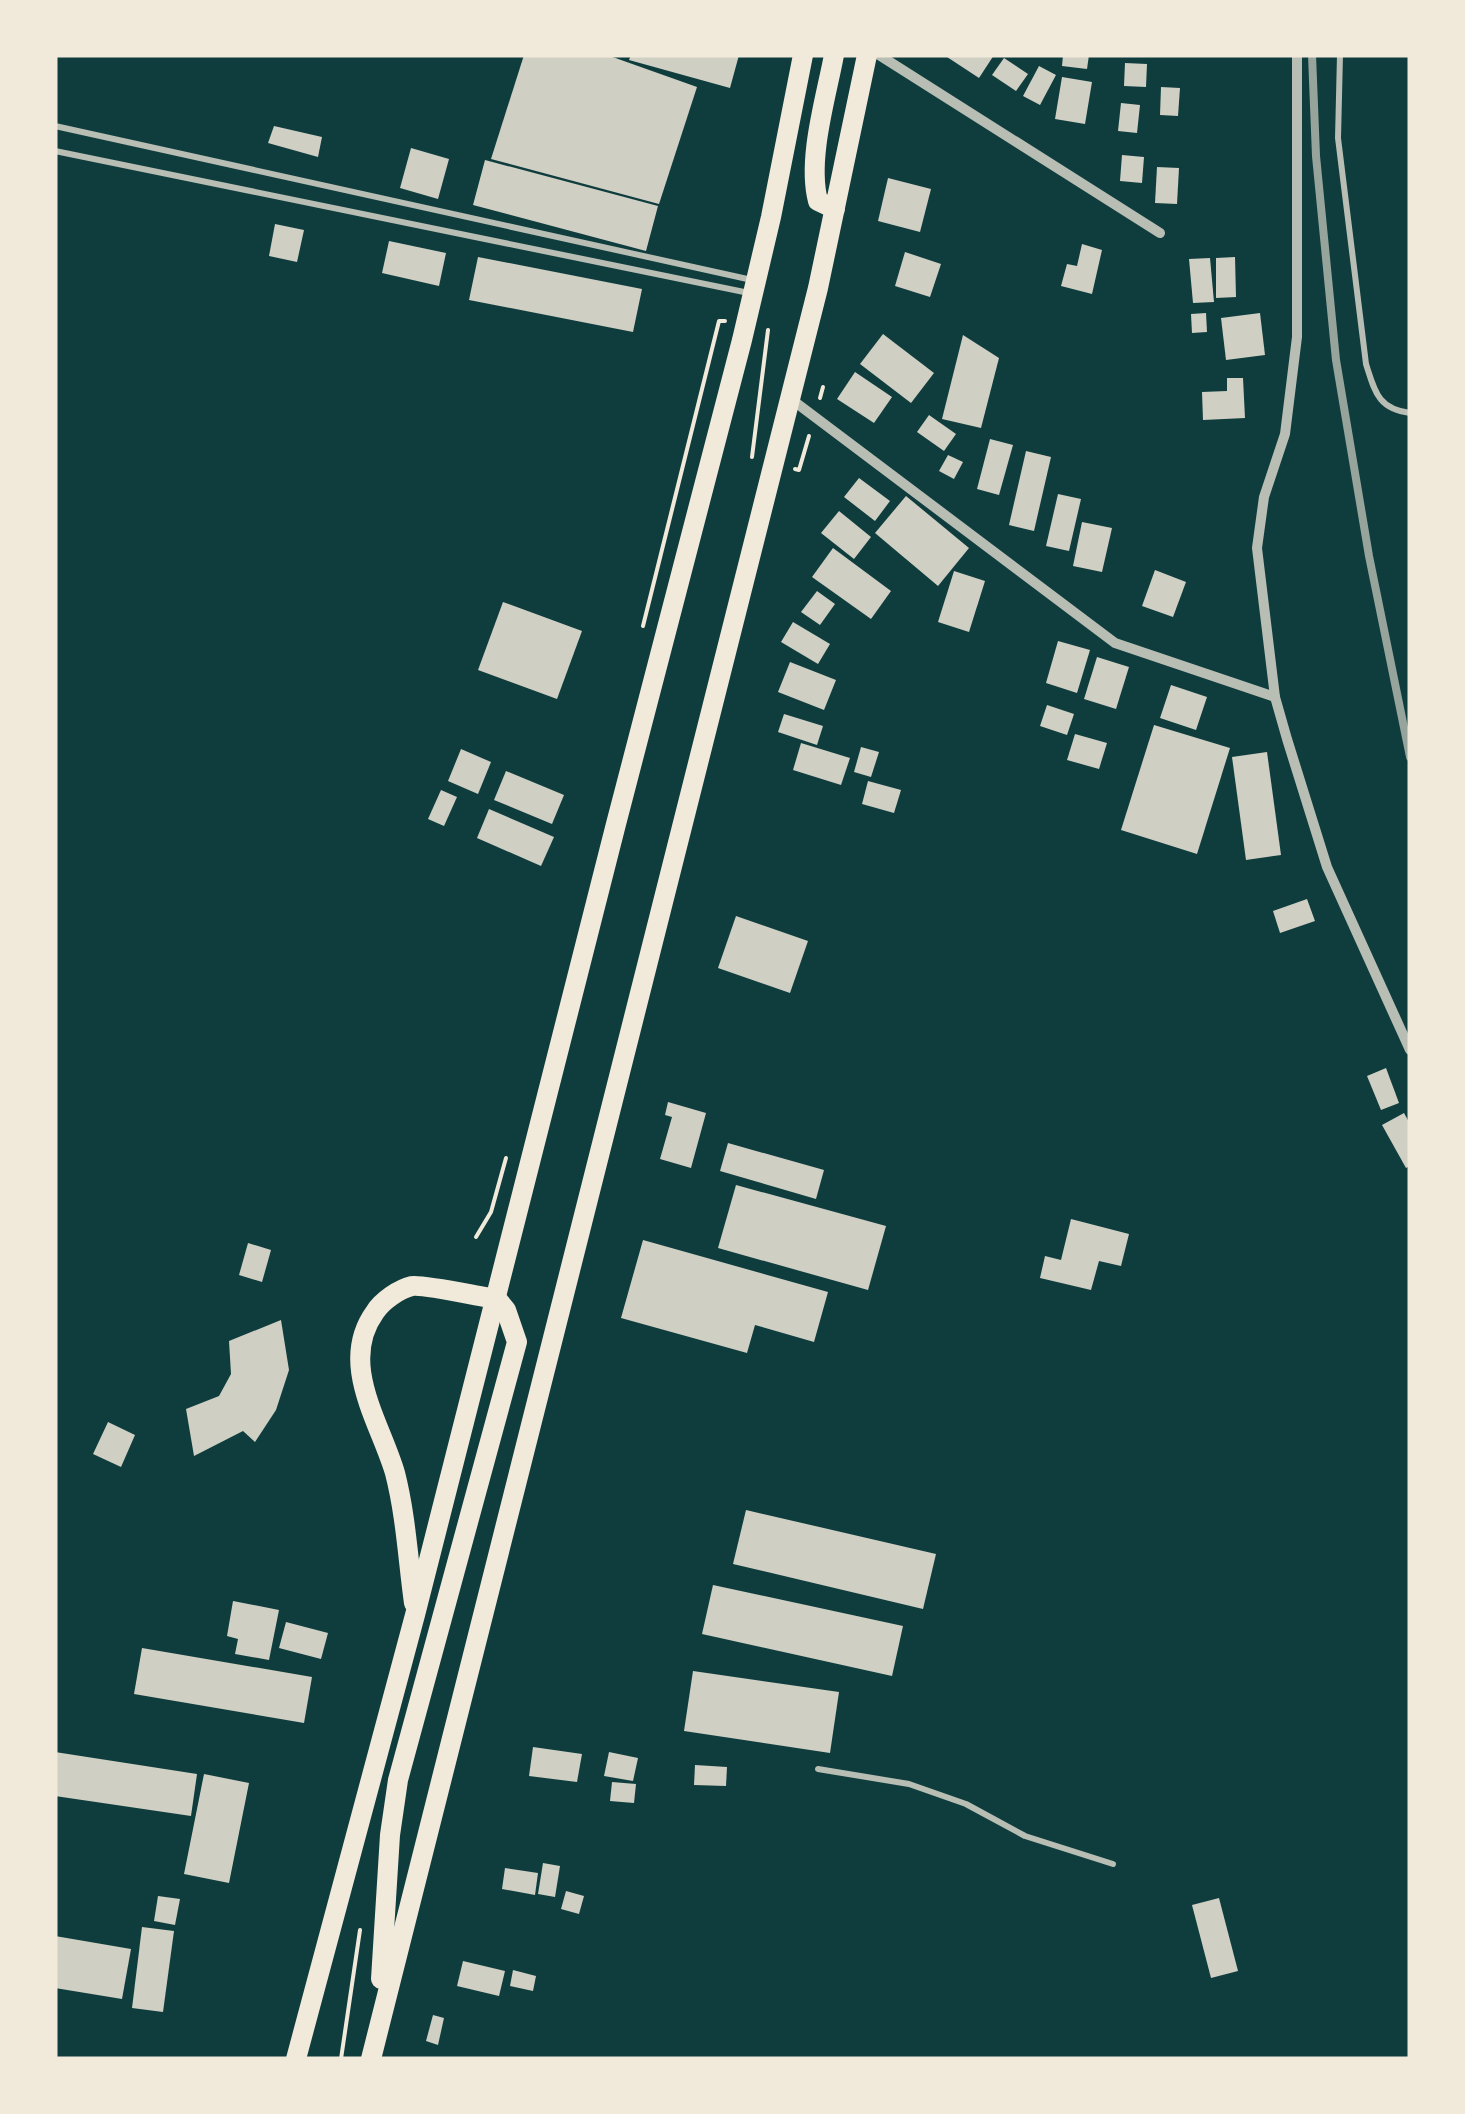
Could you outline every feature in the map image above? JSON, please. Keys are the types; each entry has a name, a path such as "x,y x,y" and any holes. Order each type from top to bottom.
{"highway":[{"path":"296,2059 415,1615 745,325 803,55"},
{"path":"834,55 813,182 818,201 835,209"},
{"path":"371,2059 818,288 867,55"},
{"path":"378,2026 390,1835 398,1780 518,1342 506,1310 496,1299 414,1286 382,1302 368,1320 359,1366 365,1396 393,1467 403,1505 415,1615"}],"street":[{"path":"879,55 1160,232"},
{"path":"1297,55 1297,337 1285,434 1264,497 1256,548 1275,697 1327,867 1410,1050"},
{"path":"790,399 1115,643 1275,697"}],"lane":[{"path":"1340,55 1338,138 1366,364 1376,396 1394,411 1410,413"},
{"path":"55,126 754,287"},
{"path":"55,151 754,287"},
{"path":"818,1769 910,1784 966,1804 1025,1836 1113,1864"}],"path":[{"path":"745,325 769,330 750,457 799,470 823,387"},
{"path":"341,2059 362,1920"}],"building":[{"path":"524,55 607,55 697,87 659,204 491,159"},
{"path":"631,55 739,55 730,88 629,60"},
{"path":"944,55 994,55 979,78"},
{"path":"1063,55 1089,55 1087,69 1062,66"},
{"path":"1004,58 1028,74 1016,91 992,75"},
{"path":"1125,63 1147,64 1146,87 1124,86"},
{"path":"1039,66 1056,75 1040,105 1023,96"},
{"path":"1062,77 1092,82 1085,124 1055,119"},
{"path":"1161,87 1180,88 1178,116 1160,115"},
{"path":"1121,103 1140,105 1137,133 1118,131"},
{"path":"274,126 322,137 318,157 268,143"},
{"path":"411,148 449,159 438,199 400,188"},
{"path":"1122,155 1144,157 1142,183 1120,181"},
{"path":"485,160 658,206 646,251 473,205"},
{"path":"1157,167 1179,168 1177,204 1155,203"},
{"path":"888,178 931,189 920,232 878,221"},
{"path":"275,224 304,230 297,262 269,256"},
{"path":"389,241 446,253 439,286 382,273"},
{"path":"1082,244 1102,250 1092,294 1061,286 1067,264 1077,266"},
{"path":"905,252 941,264 930,297 895,286"},
{"path":"478,257 642,289 633,332 469,300"},
{"path":"1235,257 1236,297 1216,298 1216,258"},
{"path":"1210,258 1214,302 1193,303 1189,259"},
{"path":"1206,313 1207,332 1192,333 1191,314"},
{"path":"1260,313 1265,355 1226,360 1221,318"},
{"path":"883,334 934,373 911,403 860,364"},
{"path":"963,335 999,358 981,428 942,419"},
{"path":"855,372 892,397 874,423 837,399"},
{"path":"1227,378 1243,378 1245,418 1203,420 1202,392 1227,391"},
{"path":"929,415 956,434 944,451 917,432"},
{"path":"990,439 1013,445 999,495 977,489"},
{"path":"1026,451 1051,457 1034,531 1009,525"},
{"path":"948,455 963,462 954,479 939,471"},
{"path":"859,478 890,501 875,521 844,497"},
{"path":"1058,494 1081,499 1069,551 1046,546"},
{"path":"906,496 969,548 938,586 875,533"},
{"path":"839,511 871,537 854,559 821,533"},
{"path":"1082,522 1112,528 1102,572 1073,566"},
{"path":"833,548 891,591 871,619 812,577"},
{"path":"1155,570 1186,582 1173,617 1142,606"},
{"path":"954,571 985,581 969,632 938,622"},
{"path":"817,591 835,604 820,625 801,612"},
{"path":"503,602 582,631 557,699 478,670"},
{"path":"793,622 830,644 818,664 781,642"},
{"path":"1058,641 1090,650 1077,693 1046,683"},
{"path":"1097,657 1129,667 1116,709 1084,699"},
{"path":"790,662 836,680 824,710 778,692"},
{"path":"1171,685 1207,697 1196,730 1160,718"},
{"path":"1047,705 1074,714 1067,735 1040,726"},
{"path":"784,714 823,726 817,745 778,732"},
{"path":"1154,725 1230,748 1197,854 1121,830"},
{"path":"1075,734 1107,743 1099,769 1067,760"},
{"path":"801,743 850,758 841,785 793,770"},
{"path":"861,747 879,752 871,777 854,772"},
{"path":"461,749 491,762 478,794 448,781"},
{"path":"1267,752 1281,855 1246,860 1232,757"},
{"path":"506,771 564,795 552,824 494,800"},
{"path":"868,781 901,790 894,813 862,804"},
{"path":"441,790 457,797 444,826 428,819"},
{"path":"489,809 554,837 541,866 477,838"},
{"path":"1307,899 1315,921 1280,933 1273,911"},
{"path":"736,916 808,941 790,993 718,968"},
{"path":"1386,1068 1399,1103 1381,1110 1367,1076"},
{"path":"668,1102 706,1113 691,1168 660,1159 672,1117 665,1115"},
{"path":"1404,1113 1410,1124 1410,1166 1406,1168 1382,1125"},
{"path":"728,1143 824,1170 816,1199 720,1171"},
{"path":"736,1185 886,1226 868,1290 718,1248"},
{"path":"1071,1219 1129,1234 1121,1266 1099,1261 1091,1290 1040,1278 1045,1256 1061,1260"},
{"path":"643,1240 828,1292 814,1342 755,1325 747,1353 621,1318"},
{"path":"248,1243 271,1250 262,1282 239,1275"},
{"path":"281,1320 289,1370 276,1410 255,1442 243,1431 194,1456 186,1409 219,1396 231,1374 229,1341"},
{"path":"108,1422 135,1435 121,1467 93,1454"},
{"path":"746,1510 936,1554 923,1609 733,1564"},
{"path":"713,1585 903,1626 892,1676 702,1634"},
{"path":"233,1601 279,1610 269,1660 235,1654 238,1639 227,1636"},
{"path":"286,1622 328,1633 321,1659 279,1648"},
{"path":"142,1648 312,1677 304,1723 134,1694"},
{"path":"693,1671 839,1692 830,1753 684,1731"},
{"path":"533,1747 582,1754 577,1782 529,1776"},
{"path":"55,1752 197,1774 191,1816 55,1796"},
{"path":"609,1752 638,1758 633,1781 604,1776"},
{"path":"695,1765 727,1767 726,1786 694,1785"},
{"path":"204,1774 249,1783 229,1883 184,1874"},
{"path":"612,1782 636,1784 634,1803 610,1801"},
{"path":"543,1863 560,1866 555,1897 538,1894"},
{"path":"505,1868 538,1873 535,1895 502,1889"},
{"path":"566,1891 584,1896 579,1914 561,1909"},
{"path":"158,1896 180,1899 175,1925 154,1921"},
{"path":"1219,1898 1238,1971 1211,1978 1192,1905"},
{"path":"142,1927 174,1931 163,2012 132,2008"},
{"path":"55,1936 131,1949 122,1999 55,1988"},
{"path":"463,1961 505,1971 499,1996 457,1986"},
{"path":"513,1970 536,1976 533,1991 510,1986"},
{"path":"433,2015 444,2018 438,2045 426,2041"}],"railway":[{"path":"1312,55 1316,156 1336,360 1369,556 1410,757"}]}
